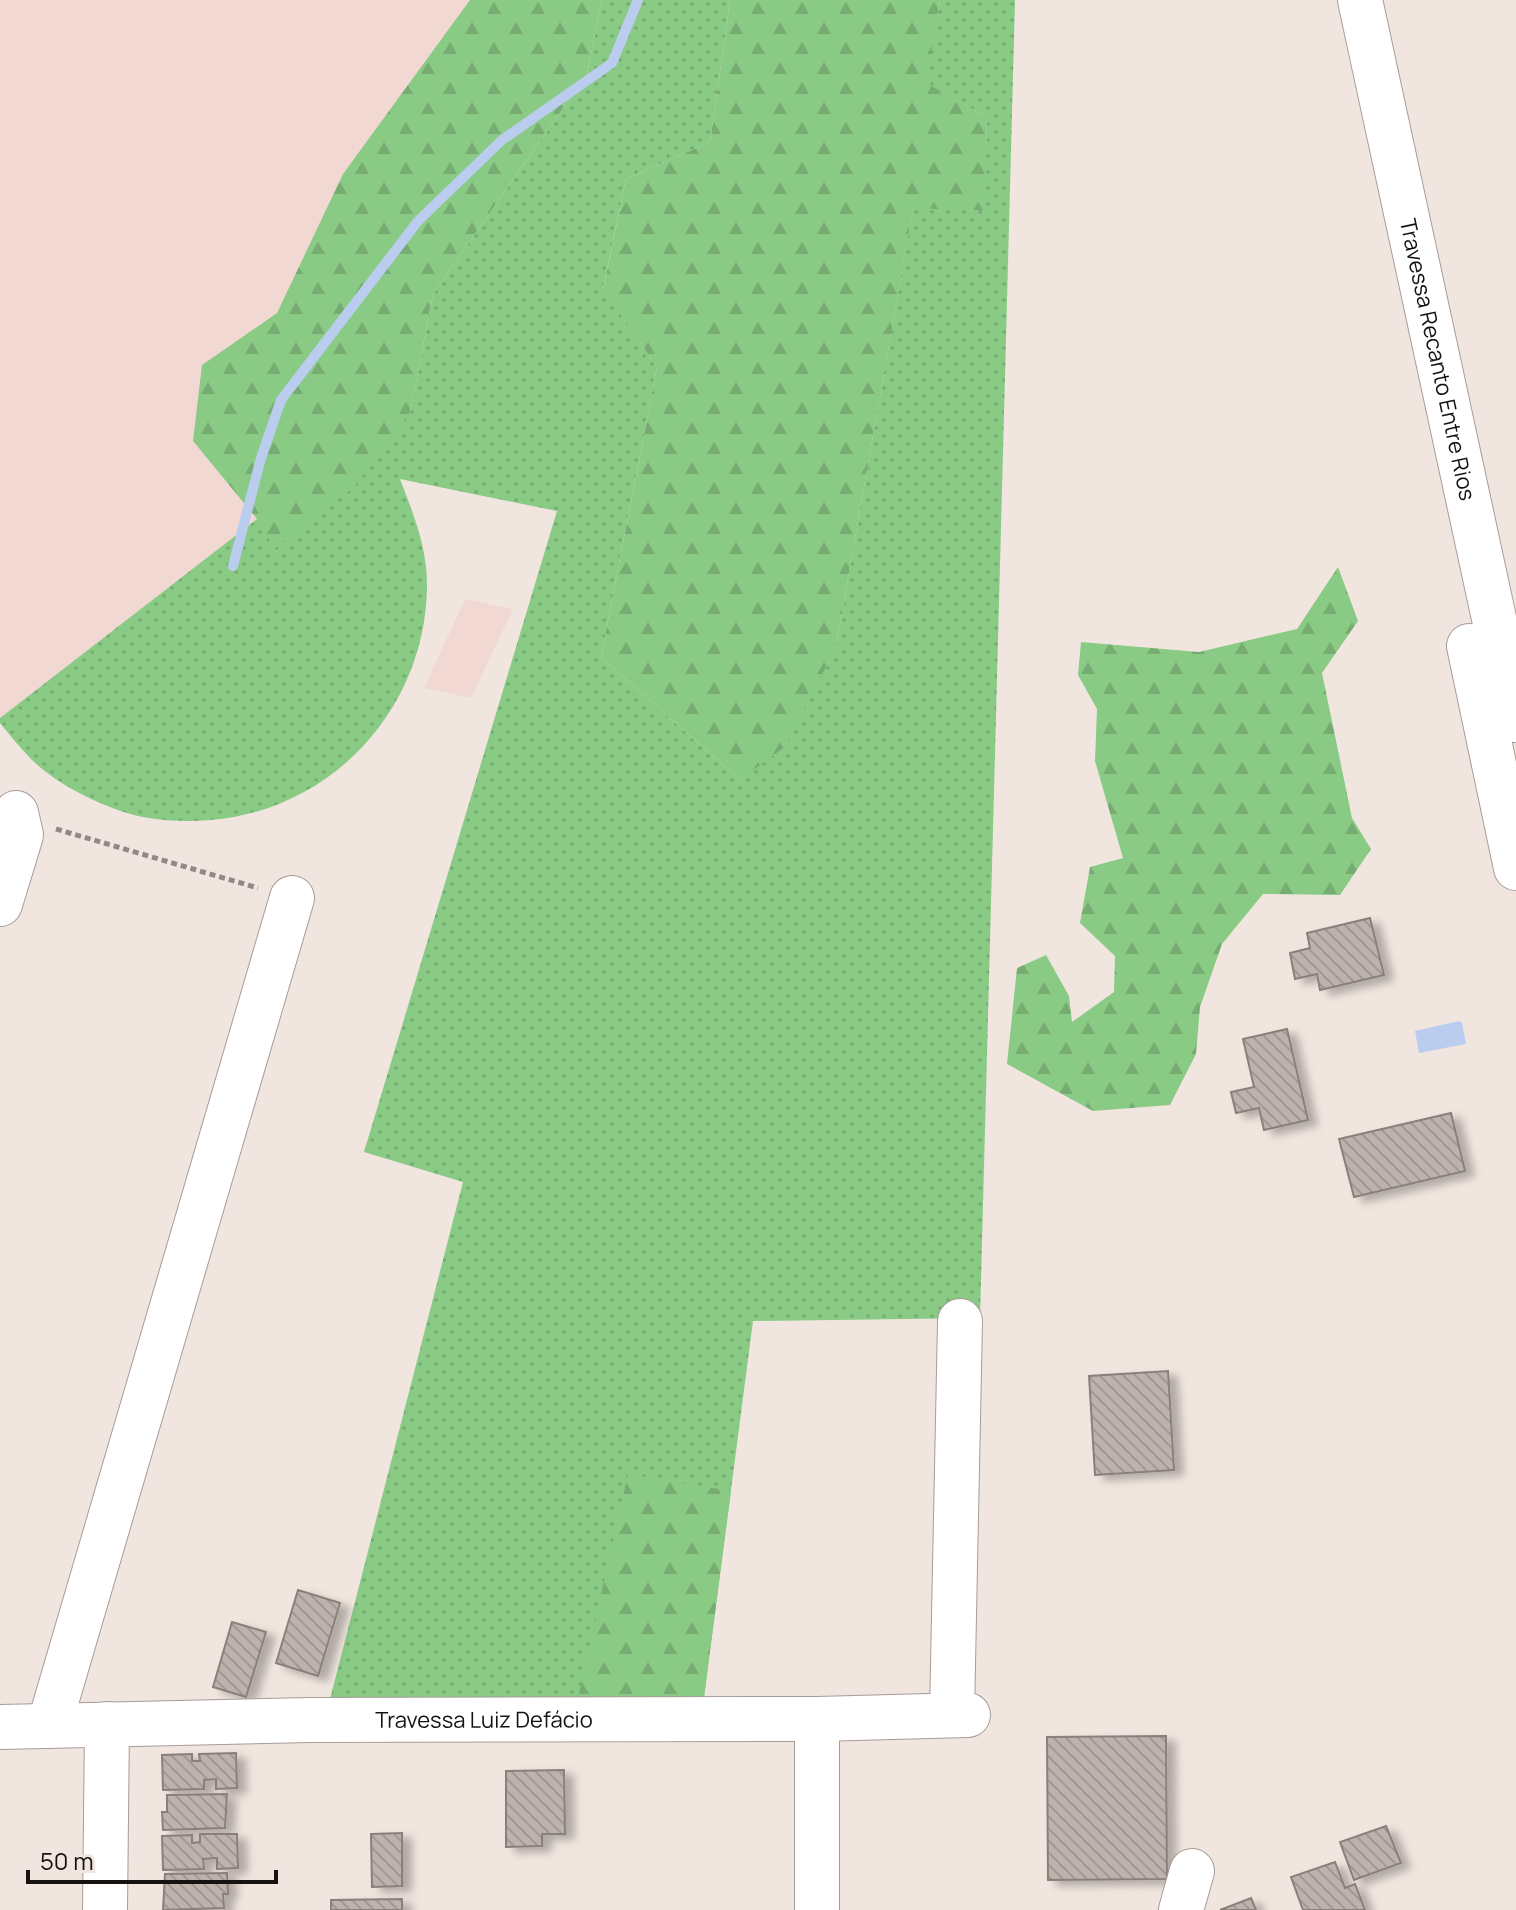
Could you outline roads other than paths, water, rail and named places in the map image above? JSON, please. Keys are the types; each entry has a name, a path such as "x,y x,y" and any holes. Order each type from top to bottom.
{"street":[{"name":"Travessa Recanto Entre Rios","path":"1360,0 1516,720"},
{"path":"1469,646 1516,868"},
{"path":"0,904 18,824"},
{"path":"49,1726 292,898"},
{"name":"Travessa Luiz Defácio","path":"0,1727 310,1720 817,1719 960,1714 960,1321"},
{"path":"817,1719 817,1910"},
{"path":"105,1910 107,1724"}],"water":[{"path":"1459,1021 1466,1044 1419,1053 1415,1031"}],"waterway":[{"path":"233,566 261,458 281,400 418,221 502,140 612,63 638,0"}]}
